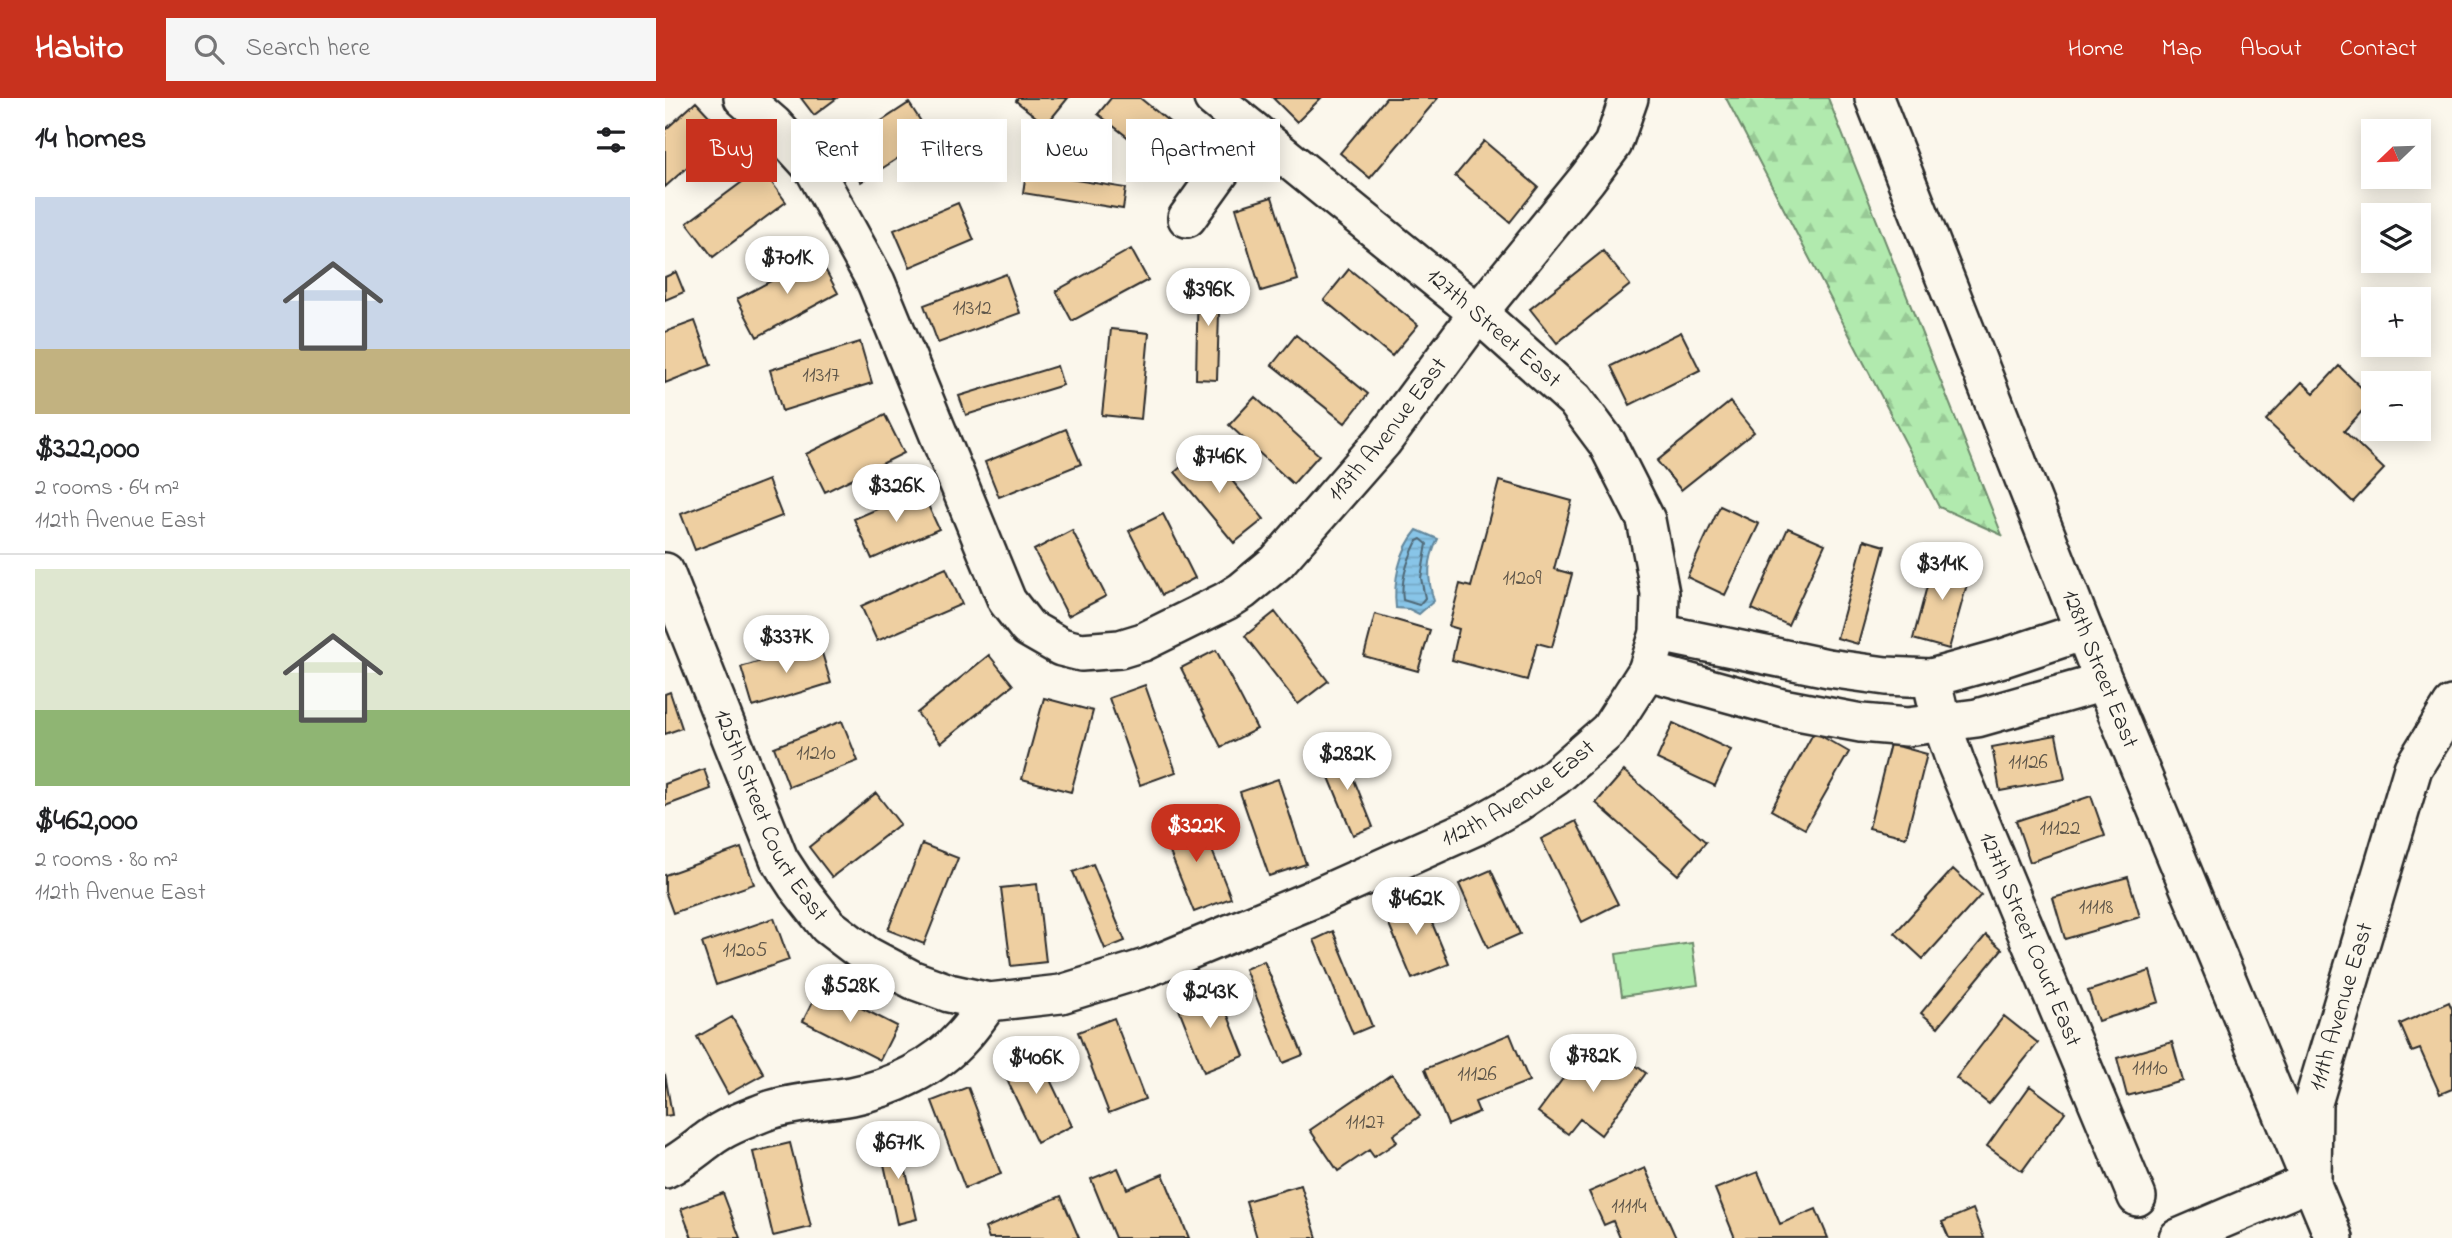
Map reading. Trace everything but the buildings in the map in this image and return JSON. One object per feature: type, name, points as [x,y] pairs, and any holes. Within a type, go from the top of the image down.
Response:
[{"type":"street","name":"113th Avenue East","points":[[743,98],[773,124],[814,169],[876,282],[1007,601],[1028,628],[1061,646],[1081,652],[1120,649],[1143,642],[1226,601],[1277,562],[1383,441],[1478,313],[1587,179],[1613,144],[1629,98]]},
{"type":"street","name":"127th Street East","points":[[1213,98],[1240,119]]},
{"type":"street","name":"128th Street East","points":[[1874,98],[2104,682],[2334,1238]]},
{"type":"street","name":"127th Street East","points":[[1280,152],[1478,313],[1575,400],[1607,443],[1646,520],[1660,593],[1659,633]]},
{"type":"street","points":[[1187,218],[1213,182]]},
{"type":"street","name":"125th Street Court East","points":[[665,572],[779,859],[796,885],[828,926],[866,955],[913,980],[949,993],[989,1002]]},
{"type":"street","points":[[1659,633],[1828,668],[1886,676],[1931,678],[2084,631]]},
{"type":"street","name":"112th Avenue East","points":[[989,1002],[1061,994],[1149,967],[1313,899],[1476,826],[1555,777],[1609,730],[1647,671],[1659,633]]},
{"type":"street","points":[[1647,671],[1782,708],[1861,723],[1907,727],[1977,718],[2104,682]]},
{"type":"street","name":"127th Street Court East","points":[[1931,678],[1942,724],[1960,774],[2137,1197]]},
{"type":"street","name":"111th Avenue East","points":[[2312,1181],[2313,1103],[2413,768],[2452,705]]},
{"type":"street","points":[[665,1169],[729,1126],[771,1110],[854,1096],[915,1073],[943,1056],[964,1036],[989,1002]]},
{"type":"street","points":[[2178,1238],[2312,1181]]},
{"type":"green space","points":[[1726,98],[1828,98],[2002,535],[1939,507]]},
{"type":"green space","points":[[1692,943],[1698,985],[1622,996],[1616,954]]},
{"type":"water","points":[[1417,530],[1438,539],[1429,570],[1434,601],[1419,614],[1409,609],[1396,608],[1395,598],[1402,557]]}]
